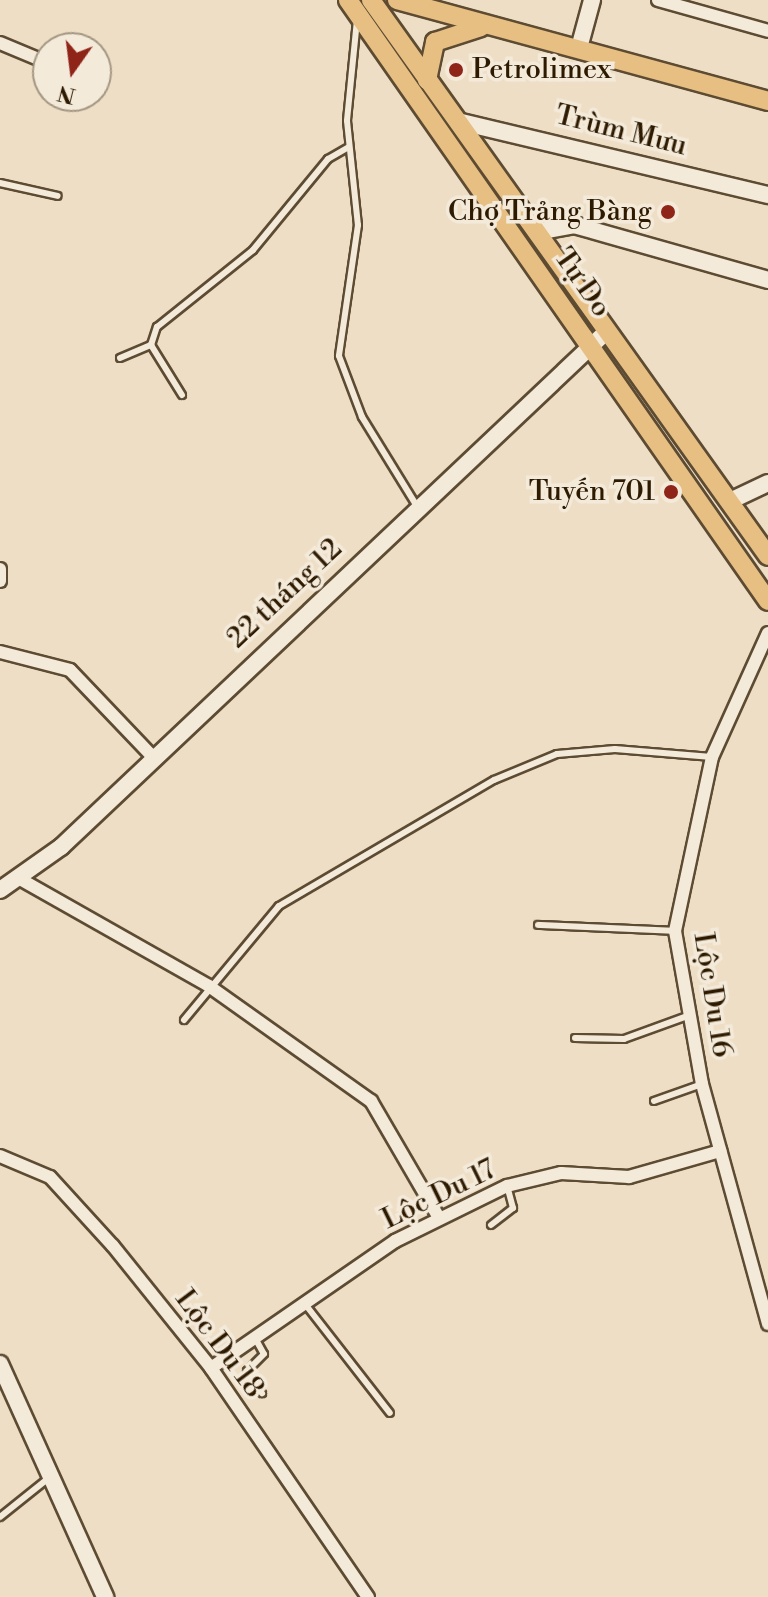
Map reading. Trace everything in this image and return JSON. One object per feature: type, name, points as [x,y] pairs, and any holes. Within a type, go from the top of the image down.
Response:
[{"type":"main road","name":"Tự Do","points":[[371,0],[427,80],[461,122],[536,232],[598,339],[768,601]]},
{"type":"main road","points":[[397,0],[768,101]]},
{"type":"main road","name":"Tự Do","points":[[353,7],[598,339],[730,501],[768,556]]},
{"type":"main road","points":[[427,80],[435,42],[485,26]]},
{"type":"street","points":[[579,48],[592,0]]},
{"type":"street","points":[[658,0],[768,31]]},
{"type":"street","points":[[0,43],[32,56]]},
{"type":"street","name":"Trùm Mưu","points":[[461,122],[768,195]]},
{"type":"street","points":[[536,232],[574,225],[768,280]]},
{"type":"street","name":"22 tháng 12","points":[[0,890],[20,879],[598,339]]},
{"type":"street","points":[[730,501],[768,483]]},
{"type":"street","points":[[0,569],[0,581]]},
{"type":"street","name":"Lộc Du 16","points":[[768,633],[712,757],[675,931],[702,1084],[768,1324]]},
{"type":"street","points":[[0,652],[70,670],[151,755]]},
{"type":"street","points":[[20,879],[209,986],[371,1101],[439,1218]]},
{"type":"street","name":"Lộc Du 17","points":[[211,1368],[439,1218],[507,1186],[561,1173],[629,1177],[720,1151]]},
{"type":"street","name":"Lộc Du 18","points":[[0,1156],[50,1177],[211,1368],[368,1597]]},
{"type":"street","points":[[0,1364],[105,1597]]},
{"type":"lane","points":[[353,7],[349,147],[359,210],[339,356],[362,417],[418,508]]},
{"type":"lane","points":[[120,358],[151,345],[157,327],[253,250],[328,159],[349,147]]},
{"type":"lane","points":[[0,183],[58,196]]},
{"type":"lane","points":[[151,345],[182,395]]},
{"type":"lane","points":[[184,1020],[209,986],[279,906],[494,780],[557,754],[615,749],[712,757]]},
{"type":"lane","points":[[538,925],[675,931]]},
{"type":"lane","points":[[575,1038],[624,1039],[690,1015]]},
{"type":"lane","points":[[654,1101],[702,1084]]},
{"type":"lane","points":[[491,1225],[513,1208],[507,1186]]},
{"type":"lane","points":[[305,1304],[390,1413]]},
{"type":"lane","points":[[255,1338],[264,1354],[247,1371],[262,1393]]},
{"type":"lane","points":[[0,1517],[51,1477]]},
{"type":"place","name":"Petrolimex","points":[[456,70]]},
{"type":"place","name":"Chợ Trảng Bàng","points":[[668,212]]},
{"type":"place","name":"Tuyến 701","points":[[671,492]]}]
